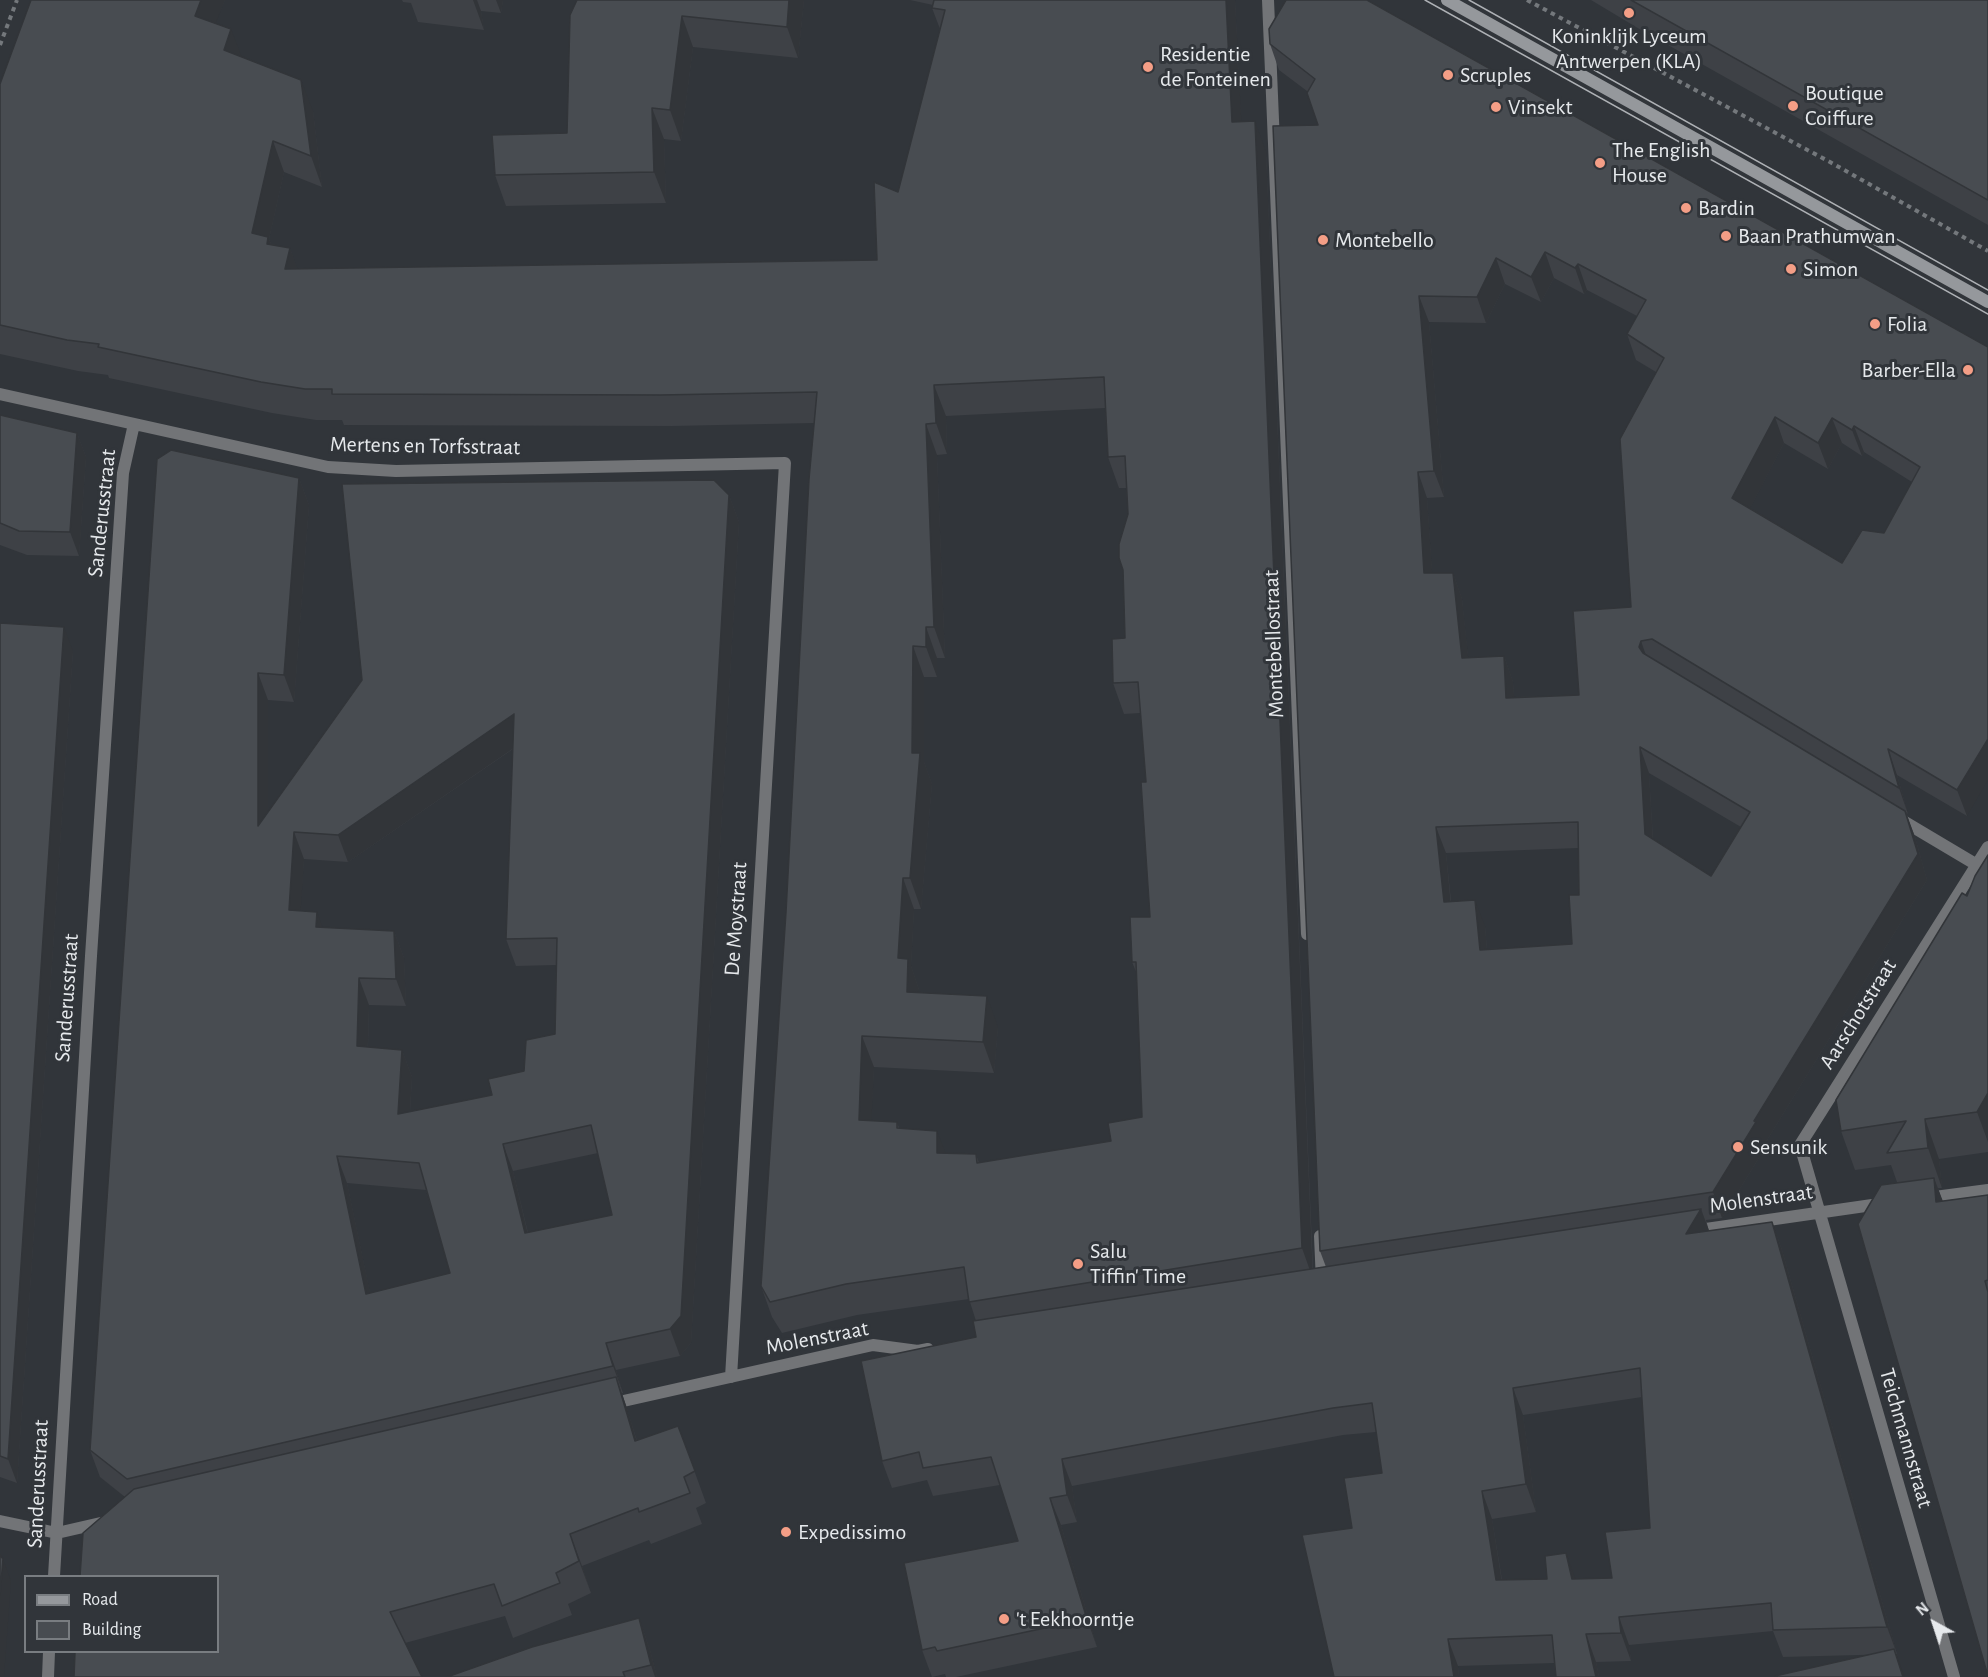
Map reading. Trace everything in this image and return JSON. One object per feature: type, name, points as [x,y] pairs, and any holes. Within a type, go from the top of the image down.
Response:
[{"type":"main road","points":[[1447,0],[1988,302]]},
{"type":"street","name":"Montebellostraat","points":[[1268,0],[1308,953]]},
{"type":"street","name":"Mertens en Torfsstraat","points":[[0,394],[328,467],[396,471],[785,463]]},
{"type":"street","name":"Sanderusstraat","points":[[54,1575],[86,1028],[123,473],[134,424]]},
{"type":"street","name":"De Moystraat","points":[[731,1377],[785,463]]},
{"type":"street","points":[[1885,810],[1977,865]]},
{"type":"street","name":"Aarschotstraat","points":[[1818,1212],[1800,1145],[1988,847]]},
{"type":"street","name":"Molenstraat","points":[[1676,1233],[1988,1190]]},
{"type":"street","name":"Teichmannstraat","points":[[1818,1212],[1954,1677]]},
{"type":"street","points":[[1320,1227],[1322,1286]]},
{"type":"street","name":"Molenstraat","points":[[601,1406],[873,1345],[918,1351],[941,1347]]},
{"type":"street","points":[[0,1521],[57,1533],[122,1518]]},
{"type":"street","points":[[48,1677],[49,1653]]},
{"type":"path","points":[[0,45],[17,0]]},
{"type":"path","points":[[1527,0],[1830,162],[1988,251]]},
{"type":"building","points":[[31,0],[201,0],[195,16],[231,29],[224,50],[301,80],[311,156],[273,141],[252,233],[268,237],[267,244],[290,248],[285,269],[877,260],[874,182],[898,192],[945,10],[932,8],[934,0],[1226,0],[1232,122],[1255,121],[1302,1248],[969,1302],[964,1267],[846,1284],[770,1302],[761,1286],[786,912],[809,479],[817,392],[661,395],[332,394],[332,389],[305,389],[261,382],[98,347],[99,344],[67,340],[0,325],[0,84]],"holes":[[[1104,377],[1108,457],[1125,456],[1128,514],[1119,544],[1119,558],[1123,570],[1125,638],[1112,639],[1113,683],[1138,682],[1146,782],[1141,782],[1150,917],[1130,917],[1132,962],[1136,962],[1142,1117],[1108,1123],[1111,1141],[977,1163],[976,1154],[937,1153],[937,1131],[897,1128],[897,1122],[859,1120],[862,1036],[983,1042],[987,996],[907,992],[908,959],[898,958],[903,878],[910,878],[920,753],[912,753],[913,646],[926,647],[926,627],[934,627],[926,424],[936,423],[934,385]]]},
{"type":"building","points":[[577,0],[789,0],[787,27],[682,16],[670,110],[652,108],[654,172],[495,175],[492,135],[567,133],[570,15]]},
{"type":"building","points":[[1286,0],[1367,0],[1988,347],[1988,739],[1957,790],[1888,749],[1899,788],[1652,639],[1641,641],[1639,647],[1643,653],[1905,811],[1918,854],[1713,1192],[1320,1251],[1273,126],[1318,125],[1307,93],[1315,79],[1270,44],[1269,29]],"holes":[[[1545,252],[1575,268],[1578,264],[1646,300],[1627,334],[1664,358],[1620,439],[1631,607],[1573,611],[1579,695],[1506,698],[1504,656],[1462,658],[1453,573],[1424,573],[1418,472],[1434,471],[1419,296],[1477,297],[1496,258],[1531,277]],[[1775,417],[1818,443],[1832,418],[1852,430],[1854,426],[1920,467],[1884,533],[1862,530],[1842,563],[1732,498]],[[1640,747],[1750,812],[1711,876],[1645,834]],[[1578,822],[1579,895],[1569,895],[1572,944],[1480,950],[1475,900],[1444,902],[1436,827]]]},
{"type":"building","points":[[1631,0],[1988,0],[1988,200]]},
{"type":"building","points":[[0,415],[77,433],[70,532],[19,531],[0,523]]},
{"type":"building","points":[[171,450],[299,478],[284,675],[258,673],[258,826],[362,680],[342,484],[714,480],[729,495],[681,1316],[670,1329],[606,1343],[613,1366],[127,1479],[90,1450],[157,459]],"holes":[[[514,714],[506,939],[557,938],[555,1034],[526,1040],[524,1071],[488,1079],[492,1095],[398,1114],[402,1050],[357,1046],[359,978],[396,979],[394,931],[316,927],[317,912],[289,910],[294,832],[338,835]],[[591,1125],[612,1215],[525,1233],[503,1144]],[[337,1156],[419,1163],[450,1273],[366,1294]]]},
{"type":"building","points":[[0,623],[64,627],[8,1459],[0,1456]]},
{"type":"building","points":[[1988,855],[1988,1093],[1977,1112],[1925,1119],[1928,1148],[1887,1153],[1906,1121],[1841,1131],[1836,1100],[1962,893],[1967,896],[1975,876]]},
{"type":"building","points":[[1934,1178],[1936,1202],[1988,1195],[1988,1280],[1985,1281],[1988,1292],[1988,1676],[1858,1224],[1881,1185]]},
{"type":"building","points":[[1701,1209],[1686,1234],[1772,1222],[1887,1627],[1773,1630],[1771,1603],[1619,1617],[1621,1633],[1586,1634],[1596,1677],[1556,1677],[1552,1635],[1448,1639],[1454,1677],[1334,1677],[1302,1535],[1352,1528],[1344,1478],[1382,1473],[1372,1403],[1333,1408],[1062,1459],[1067,1495],[1050,1498],[1087,1619],[937,1651],[935,1647],[922,1650],[904,1563],[1018,1541],[991,1457],[923,1468],[919,1452],[882,1461],[861,1361],[976,1337],[973,1321]],"holes":[[[1640,1368],[1650,1528],[1605,1532],[1612,1578],[1572,1579],[1566,1553],[1545,1556],[1547,1579],[1496,1580],[1482,1491],[1526,1484],[1513,1388]]]},
{"type":"building","points":[[616,1377],[635,1441],[678,1426],[695,1471],[684,1477],[690,1493],[639,1512],[638,1508],[570,1534],[579,1561],[556,1573],[560,1583],[502,1606],[494,1584],[390,1612],[422,1677],[74,1677],[75,1653],[219,1653],[219,1575],[80,1575],[83,1533],[134,1489]]},
{"type":"building","points":[[0,1555],[3,1559],[0,1595]]},
{"type":"building","points":[[639,1618],[651,1665],[623,1672],[625,1677],[447,1677],[532,1647]]},
{"type":"building","points":[[1894,1649],[1903,1677],[1775,1677],[1775,1676]]},
{"type":"tram line","points":[[1425,0],[1988,314]]},
{"type":"tram line","points":[[1469,0],[1988,290]]},
{"type":"place","name":"Koninklijk Lyceum Antwerpen (KLA)","points":[[1629,13]]},
{"type":"place","name":"Residentie de Fonteinen","points":[[1148,67]]},
{"type":"place","name":"Scruples","points":[[1448,75]]},
{"type":"place","name":"Boutique Coiffure","points":[[1793,106]]},
{"type":"place","name":"Vinsekt","points":[[1496,107]]},
{"type":"place","name":"The English House","points":[[1600,163]]},
{"type":"place","name":"Bardin","points":[[1686,208]]},
{"type":"place","name":"Baan Prathumwan","points":[[1726,236]]},
{"type":"place","name":"Montebello","points":[[1323,240]]},
{"type":"place","name":"Simon","points":[[1791,269]]},
{"type":"place","name":"Folia","points":[[1875,324]]},
{"type":"place","name":"Barber-Ella","points":[[1968,370]]},
{"type":"place","name":"Sensunik","points":[[1738,1147]]},
{"type":"place","name":"Salu Tiffin' Time","points":[[1078,1264]]},
{"type":"place","name":"Expedissimo","points":[[786,1532]]},
{"type":"place","name":"'t Eekhoorntje","points":[[1004,1619]]}]
